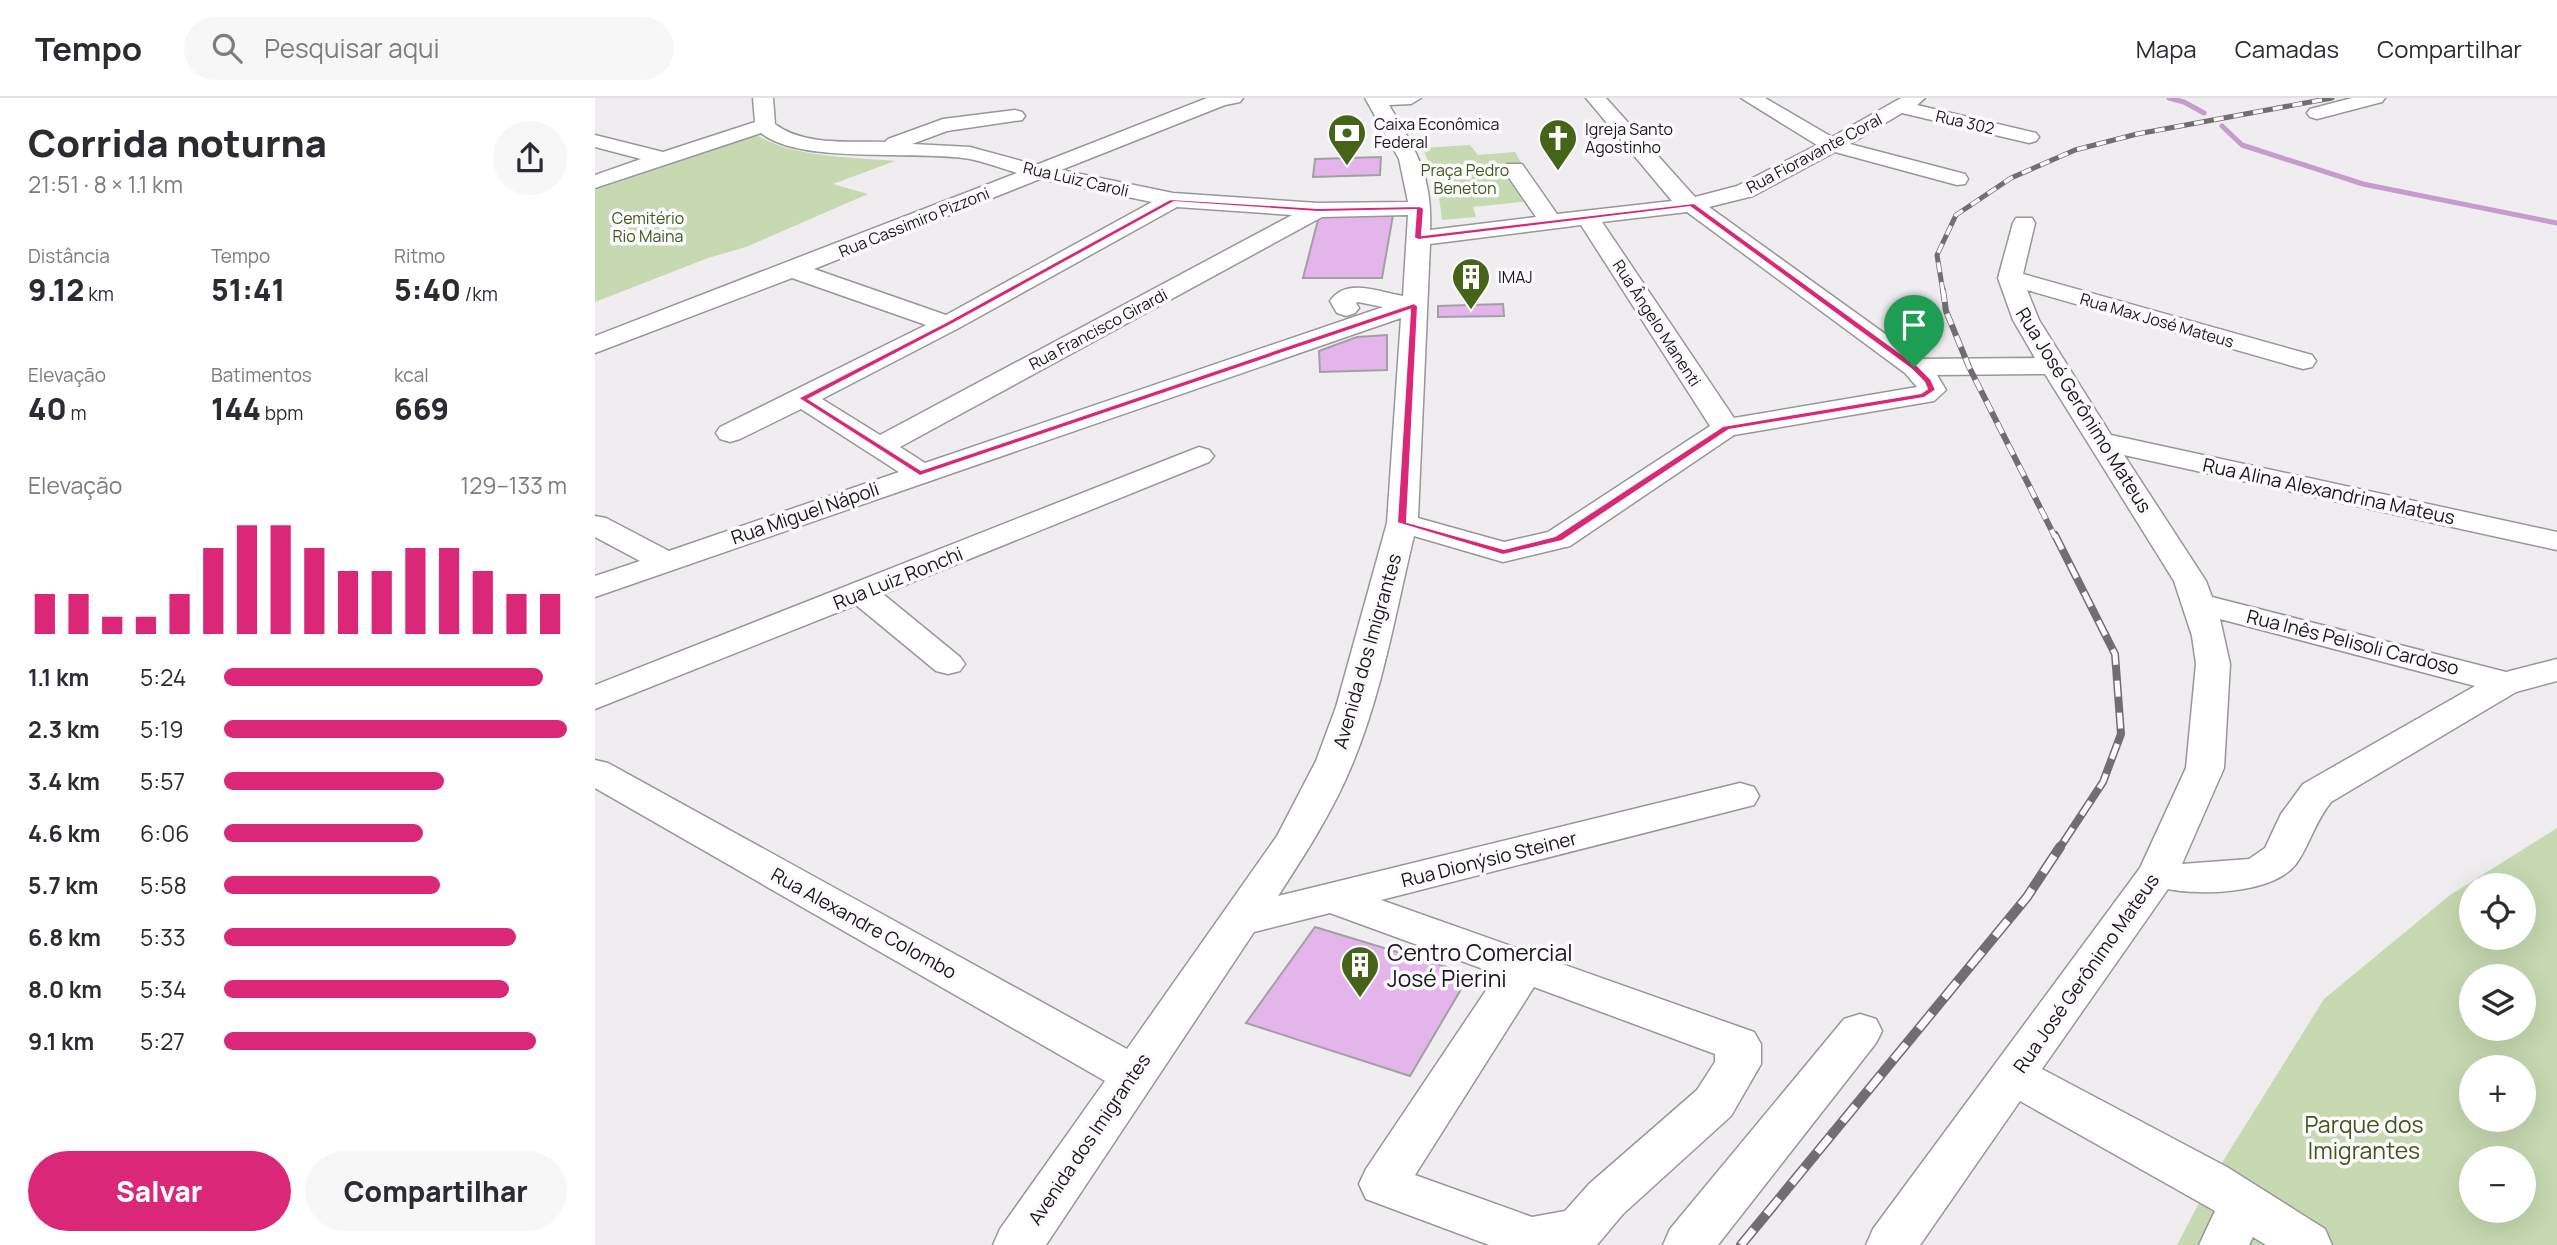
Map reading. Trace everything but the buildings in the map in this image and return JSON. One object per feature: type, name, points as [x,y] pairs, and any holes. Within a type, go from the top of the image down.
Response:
[{"type":"street","points":[[595,182],[765,125],[763,98]]},
{"type":"street","name":"Rua Cassimiro Pizzoni","points":[[595,345],[795,271],[1037,172],[1222,99],[1233,98]]},
{"type":"street","points":[[1376,99],[1411,98]]},
{"type":"street","points":[[1402,523],[1503,552],[1559,539],[1726,428],[1924,395],[1932,390],[1928,381],[1914,367],[1681,197],[1596,98]]},
{"type":"street","points":[[1751,98],[1831,145],[1957,179]]},
{"type":"street","points":[[2317,113],[2375,98]]},
{"type":"street","name":"Avenida dos Imigrantes","points":[[1018,1245],[1132,1074],[1294,841],[1316,803],[1335,761],[1354,707],[1402,523],[1419,223],[1410,159],[1376,99]]},
{"type":"street","name":"Rua Fioravante Coral","points":[[1419,223],[1551,222],[1691,205],[1745,191],[1784,173],[1907,102]]},
{"type":"street","name":"Rua 302","points":[[1907,102],[2029,137]]},
{"type":"street","points":[[882,149],[943,125],[1015,116]]},
{"type":"street","name":"Rua Luiz Caroli","points":[[765,125],[776,135],[800,142],[970,153],[1037,172],[1173,200],[1318,210],[1419,223]]},
{"type":"street","points":[[595,141],[664,159]]},
{"type":"street","points":[[1514,169],[1551,222]]},
{"type":"street","points":[[730,433],[949,324],[1173,200]]},
{"type":"street","name":"Rua Francisco Girardi","points":[[879,447],[1318,210]]},
{"type":"street","name":"Rua Ângelo Manenti","points":[[1588,218],[1726,428]]},
{"type":"street","points":[[2010,278],[2024,223]]},
{"type":"street","points":[[795,271],[949,324]]},
{"type":"street","name":"Rua Max José Mateus","points":[[2010,278],[2303,361]]},
{"type":"street","name":"Rua José Gerônimo Mateus","points":[[1891,1245],[2158,873],[2205,768],[2213,664],[2210,636],[2200,604],[2190,581],[2026,320],[2010,278]]},
{"type":"street","points":[[1346,308],[1342,301],[1354,295],[1414,306]]},
{"type":"street","name":"Rua Miguel Nápoli","points":[[595,587],[920,473],[1414,306]]},
{"type":"street","points":[[1914,367],[2053,366]]},
{"type":"street","points":[[802,398],[920,473]]},
{"type":"street","name":"Rua Alina Alexandrina Mateus","points":[[2101,440],[2557,541]]},
{"type":"street","name":"Rua Luiz Ronchi","points":[[595,698],[1199,456]]},
{"type":"street","points":[[595,525],[666,562]]},
{"type":"street","points":[[862,593],[948,664]]},
{"type":"street","name":"Rua Inês Pelisoli Cardoso","points":[[2200,604],[2506,683]]},
{"type":"street","points":[[2158,873],[2189,879],[2259,872],[2281,856],[2300,814],[2318,793],[2506,683],[2534,678],[2557,669]]},
{"type":"street","name":"Rua Alexandre Colombo","points":[[595,772],[1132,1074]]},
{"type":"street","name":"Rua Dionýsio Steiner","points":[[1238,921],[1740,796]]},
{"type":"street","points":[[1332,898],[1525,966],[1738,1044],[1738,1064],[1714,1103],[1606,1199],[1580,1230],[1532,1239],[1383,1184],[1525,966]]},
{"type":"street","points":[[1688,1245],[1860,1031]]},
{"type":"street","points":[[2014,1076],[2210,1182],[2234,1224],[2307,1245]]},
{"type":"green space","name":"Cemitério Rio Maina","points":[[757,135],[771,143],[805,152],[895,161],[833,184],[868,194],[746,247],[708,258],[595,302],[595,190]]},
{"type":"green space","name":"Praça Pedro Beneton","points":[[1470,145],[1478,155],[1515,152],[1542,200],[1473,207],[1476,217],[1442,220],[1438,189],[1423,148]]},
{"type":"green space","name":"Parque dos Imigrantes","points":[[2557,828],[2557,1245],[2177,1245],[2210,1182],[2324,999],[2459,889],[2459,950],[2536,950],[2536,873],[2485,873]]},
{"type":"waterway","points":[[2169,98],[2184,102],[2204,113]]},
{"type":"waterway","points":[[2222,126],[2242,145],[2363,184],[2557,223]]},
{"type":"railway","points":[[1943,292],[1937,255],[1956,215],[2011,178],[2075,150],[2137,134],[2332,98]]},
{"type":"railway","points":[[1943,290],[1946,311],[1969,367],[2055,537]]},
{"type":"railway","points":[[2055,535],[2115,654],[2121,734],[2103,782],[2059,849]]},
{"type":"railway","points":[[1741,1245],[2027,897],[2060,847]]},
{"type":"place","name":"Caixa Econômica Federal","points":[[1347,167]]},
{"type":"place","name":"Igreja Santo Agostinho","points":[[1558,172]]},
{"type":"place","name":"IMAJ","points":[[1471,311]]},
{"type":"place","name":"Centro Comercial José Pierini","points":[[1360,999]]},
{"type":"route","points":[[1173,200],[1318,210],[1420,208],[1418,238],[1691,205],[1914,367],[1928,381],[1932,390],[1924,395],[1726,428],[1559,539],[1503,552],[1402,523],[1414,306],[920,473],[802,398],[949,324],[1173,200]]}]
